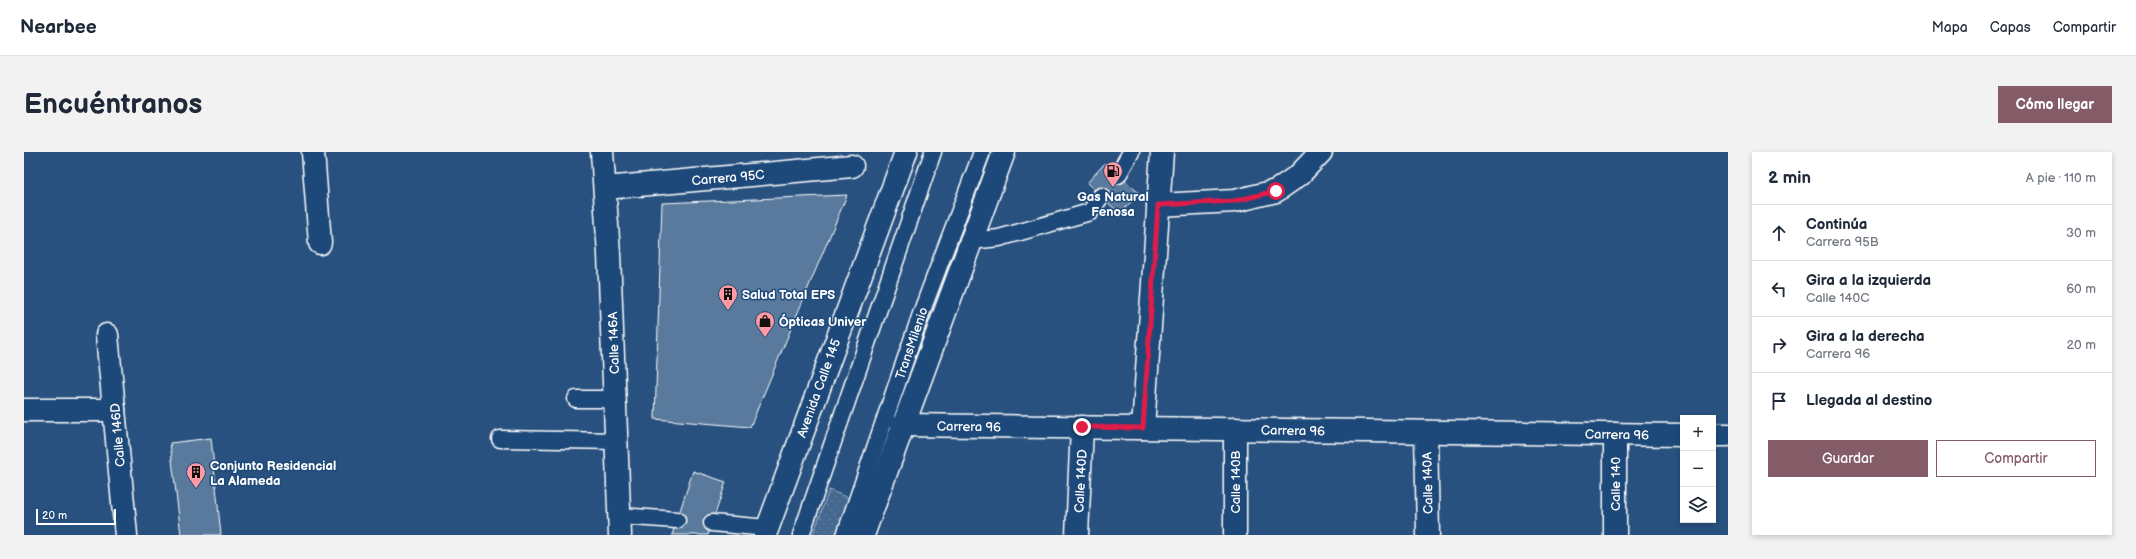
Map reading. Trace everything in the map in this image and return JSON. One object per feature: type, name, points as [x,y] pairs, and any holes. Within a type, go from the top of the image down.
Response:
[{"type":"street","points":[[313,152],[320,243]]},
{"type":"street","name":"Calle 146A","points":[[602,152],[605,188],[620,525]]},
{"type":"street","name":"Avenida Calle 145","points":[[766,531],[906,152]]},
{"type":"street","points":[[863,535],[902,425],[1004,152]]},
{"type":"street","points":[[1143,428],[1162,152]]},
{"type":"street","points":[[1158,205],[1235,201],[1276,191],[1299,175],[1321,152]]},
{"type":"street","name":"Carrera 95C","points":[[605,188],[852,166]]},
{"type":"street","name":"Calle 146D","points":[[107,335],[126,535]]},
{"type":"street","points":[[24,410],[114,410]]},
{"type":"street","name":"Carrera 96","points":[[902,425],[1680,435]]},
{"type":"street","name":"Calle 140D","points":[[1077,535],[1082,427]]},
{"type":"street","name":"Calle 140B","points":[[1235,429],[1235,535]]},
{"type":"street","name":"Calle 140A","points":[[1426,432],[1428,535]]},
{"type":"street","name":"Calle 140","points":[[1615,434],[1615,535]]},
{"type":"street","points":[[1716,435],[1728,435]]},
{"type":"lane","points":[[800,535],[933,152]]},
{"type":"lane","name":"TransMilenio","points":[[844,535],[923,308],[982,152]]},
{"type":"lane","points":[[1118,175],[1131,152]]},
{"type":"lane","points":[[971,241],[1000,238],[1090,212],[1101,196]]},
{"type":"lane","points":[[576,399],[615,399]]},
{"type":"lane","points":[[500,439],[617,441]]},
{"type":"lane","points":[[620,525],[677,520]]},
{"type":"lane","points":[[712,523],[766,531]]},
{"type":"shaded area","points":[[829,490],[851,499],[838,535],[813,535]]},
{"type":"building","name":"Gas Natural Fenosa","points":[[1105,163],[1139,193],[1120,214],[1087,183]]},
{"type":"building","name":"Salud Total EPS","points":[[847,195],[750,427],[655,419],[662,203]]},
{"type":"building","name":"Conjunto Residencial La Alameda","points":[[211,438],[221,535],[181,535],[170,443]]},
{"type":"building","points":[[693,471],[726,482],[708,535],[672,535]]},
{"type":"place","name":"Gas Natural Fenosa","points":[[1113,188]]},
{"type":"place","name":"Salud Total EPS","points":[[728,311]]},
{"type":"place","name":"Ópticas Univer","points":[[765,338]]},
{"type":"place","name":"Conjunto Residencial La Alameda","points":[[196,489]]},
{"type":"route","points":[[1082,427],[1143,428],[1158,205],[1235,201],[1276,191]]}]
